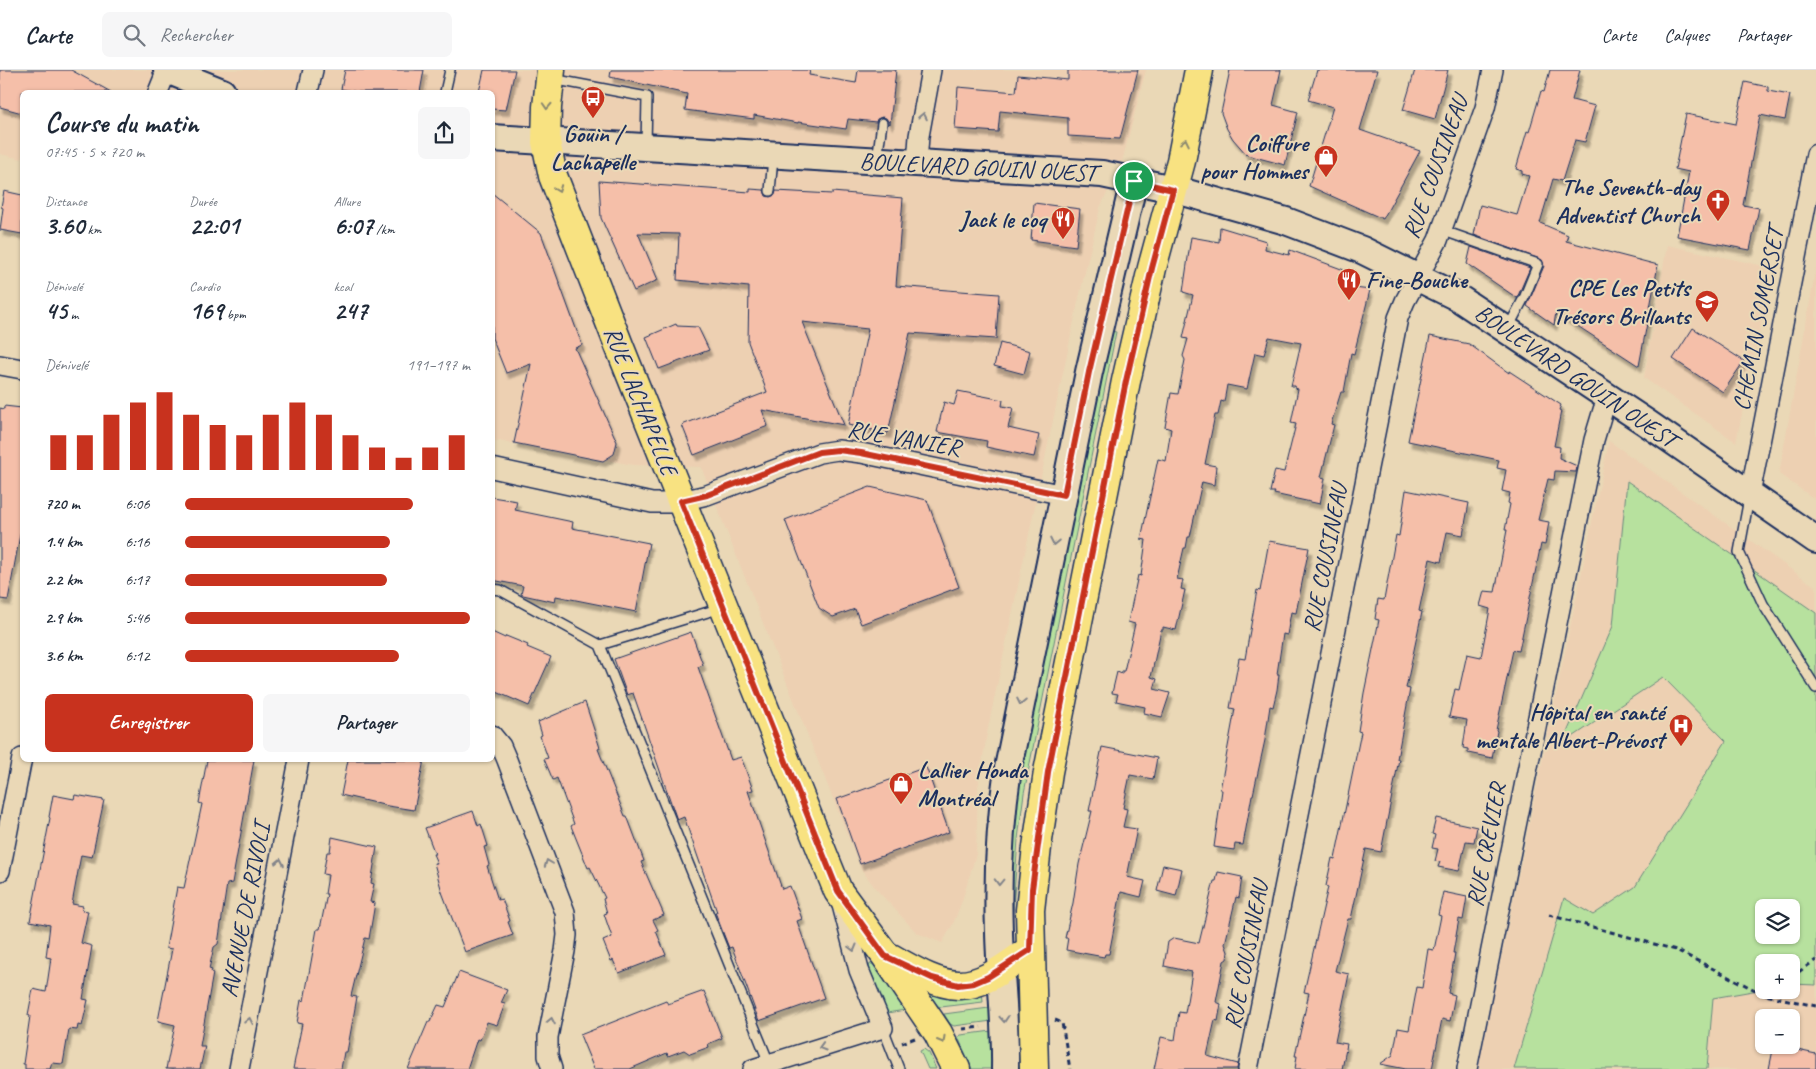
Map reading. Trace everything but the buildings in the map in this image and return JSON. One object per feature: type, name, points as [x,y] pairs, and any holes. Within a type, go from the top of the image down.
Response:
[{"type":"main road","points":[[1034,1069],[1030,950],[1032,889],[1048,772],[1126,381],[1152,268],[1181,161],[1199,70]]},
{"type":"main road","name":"RUE LACHAPELLE","points":[[551,74],[546,142],[553,176],[838,891],[938,1033],[956,1069]]},
{"type":"main road","points":[[885,956],[932,978],[958,985],[974,983],[1001,970],[1030,950]]},
{"type":"street","points":[[159,90],[167,70],[217,90]]},
{"type":"street","points":[[308,90],[313,70]]},
{"type":"street","points":[[917,163],[919,136],[932,70]]},
{"type":"street","name":"RUE COUSINEAU","points":[[1248,1069],[1398,318],[1441,230],[1482,118],[1494,70]]},
{"type":"street","name":"BOULEVARD GOUIN OUEST","points":[[495,138],[1102,174],[1274,216],[1362,250],[1457,297],[1609,398],[1816,540]]},
{"type":"street","name":"CHEMIN SOMERSET","points":[[1750,494],[1816,154]]},
{"type":"street","points":[[1005,1069],[999,881],[1006,785],[1018,714],[1089,372],[1134,181]]},
{"type":"street","points":[[0,365],[20,369]]},
{"type":"street","name":"RUE CREVIER","points":[[1467,1069],[1594,440],[1603,410],[1609,398]]},
{"type":"street","name":"RUE VANIER","points":[[495,469],[652,504],[673,503],[707,495],[810,455],[830,450],[861,453],[1064,495]]},
{"type":"street","points":[[495,738],[507,760],[565,912],[567,935],[547,1048],[552,1069]]},
{"type":"street","points":[[0,871],[21,762]]},
{"type":"street","name":"AVENUE DE RIVOLI","points":[[239,1069],[299,762]]},
{"type":"street","name":"RUE LACHAPELLE","points":[[838,891],[859,970],[883,1028]]},
{"type":"street","points":[[761,1066],[883,1028]]},
{"type":"lane","points":[[445,90],[450,70]]},
{"type":"lane","points":[[551,74],[647,97],[646,148]]},
{"type":"lane","points":[[878,161],[882,123]]},
{"type":"lane","points":[[770,191],[773,155]]},
{"type":"lane","points":[[1441,230],[1538,264],[1525,296],[1507,330]]},
{"type":"lane","points":[[1750,494],[1739,552],[1763,604],[1816,688]]},
{"type":"lane","points":[[495,589],[500,590],[600,645],[761,1066]]},
{"type":"lane","points":[[600,645],[724,608]]},
{"type":"lane","points":[[883,1028],[899,1069]]},
{"type":"path","points":[[1550,916],[1676,950],[1755,990]]},
{"type":"path","points":[[1800,971],[1816,960]]},
{"type":"path","points":[[1783,999],[1816,1006]]},
{"type":"path","points":[[1049,1020],[1058,1020],[1062,1023],[1070,1069]]},
{"type":"path","points":[[955,1030],[982,1027]]},
{"type":"path","points":[[901,1044],[920,1036]]},
{"type":"shaded area","points":[[0,70],[1146,70],[1123,158],[1100,208],[1078,302],[988,728],[978,787],[976,854],[962,901],[953,924],[942,943],[917,933],[876,889],[861,869],[701,467],[634,465],[495,440],[495,90],[20,90],[20,159],[0,154]]},
{"type":"shaded area","name":"CPE Les Petits Trésors Brillants","points":[[1667,245],[1773,268],[1736,442],[1644,378]]},
{"type":"shaded area","points":[[1816,268],[1816,500],[1779,474]]},
{"type":"shaded area","name":"Hôpital en santé mentale Albert-Prévost","points":[[1609,441],[1816,587],[1816,1069],[1478,1069]]},
{"type":"green space","points":[[1112,331],[1116,332],[1024,793],[1018,839],[1012,924],[1008,883],[1019,772],[1103,366]]},
{"type":"green space","name":"Hôpital en santé mentale Albert-Prévost","points":[[1627,481],[1816,613],[1816,985],[1800,984],[1800,954],[1755,954],[1755,991],[1713,998],[1707,1069],[1514,1069],[1564,898],[1593,915],[1635,887],[1726,741],[1663,677],[1562,744],[1613,626]]},
{"type":"green space","points":[[870,964],[873,964],[905,1010],[887,1013],[869,967]]},
{"type":"green space","points":[[925,988],[982,989],[983,1002],[941,1007],[938,1006]]},
{"type":"green space","points":[[992,1009],[992,1021],[954,1026],[950,1024],[944,1014]]},
{"type":"green space","points":[[992,1031],[994,1069],[972,1069],[958,1037]]},
{"type":"green space","points":[[924,1049],[929,1053],[936,1069],[928,1069],[920,1051]]},
{"type":"place","name":"Gouin / Lachapelle","points":[[593,119]]},
{"type":"place","name":"Coiffure pour Hommes","points":[[1326,178]]},
{"type":"place","name":"The Seventh-day Adventist Church","points":[[1718,222]]},
{"type":"place","name":"Jack le coq","points":[[1063,240]]},
{"type":"place","name":"Fine-Bouche","points":[[1349,301]]},
{"type":"place","name":"CPE Les Petits Trésors Brillants","points":[[1707,323]]},
{"type":"place","name":"Hôpital en santé mentale Albert-Prévost","points":[[1681,747]]},
{"type":"place","name":"Lallier Honda Montréal","points":[[901,805]]},
{"type":"route","points":[[1134,181],[1173,190],[1161,230],[1126,381],[1048,772],[1032,889],[1030,950],[1001,970],[974,983],[958,985],[941,982],[885,956],[838,891],[681,501],[707,495],[810,455],[830,450],[861,453],[1064,495],[1089,372],[1134,181]]}]
